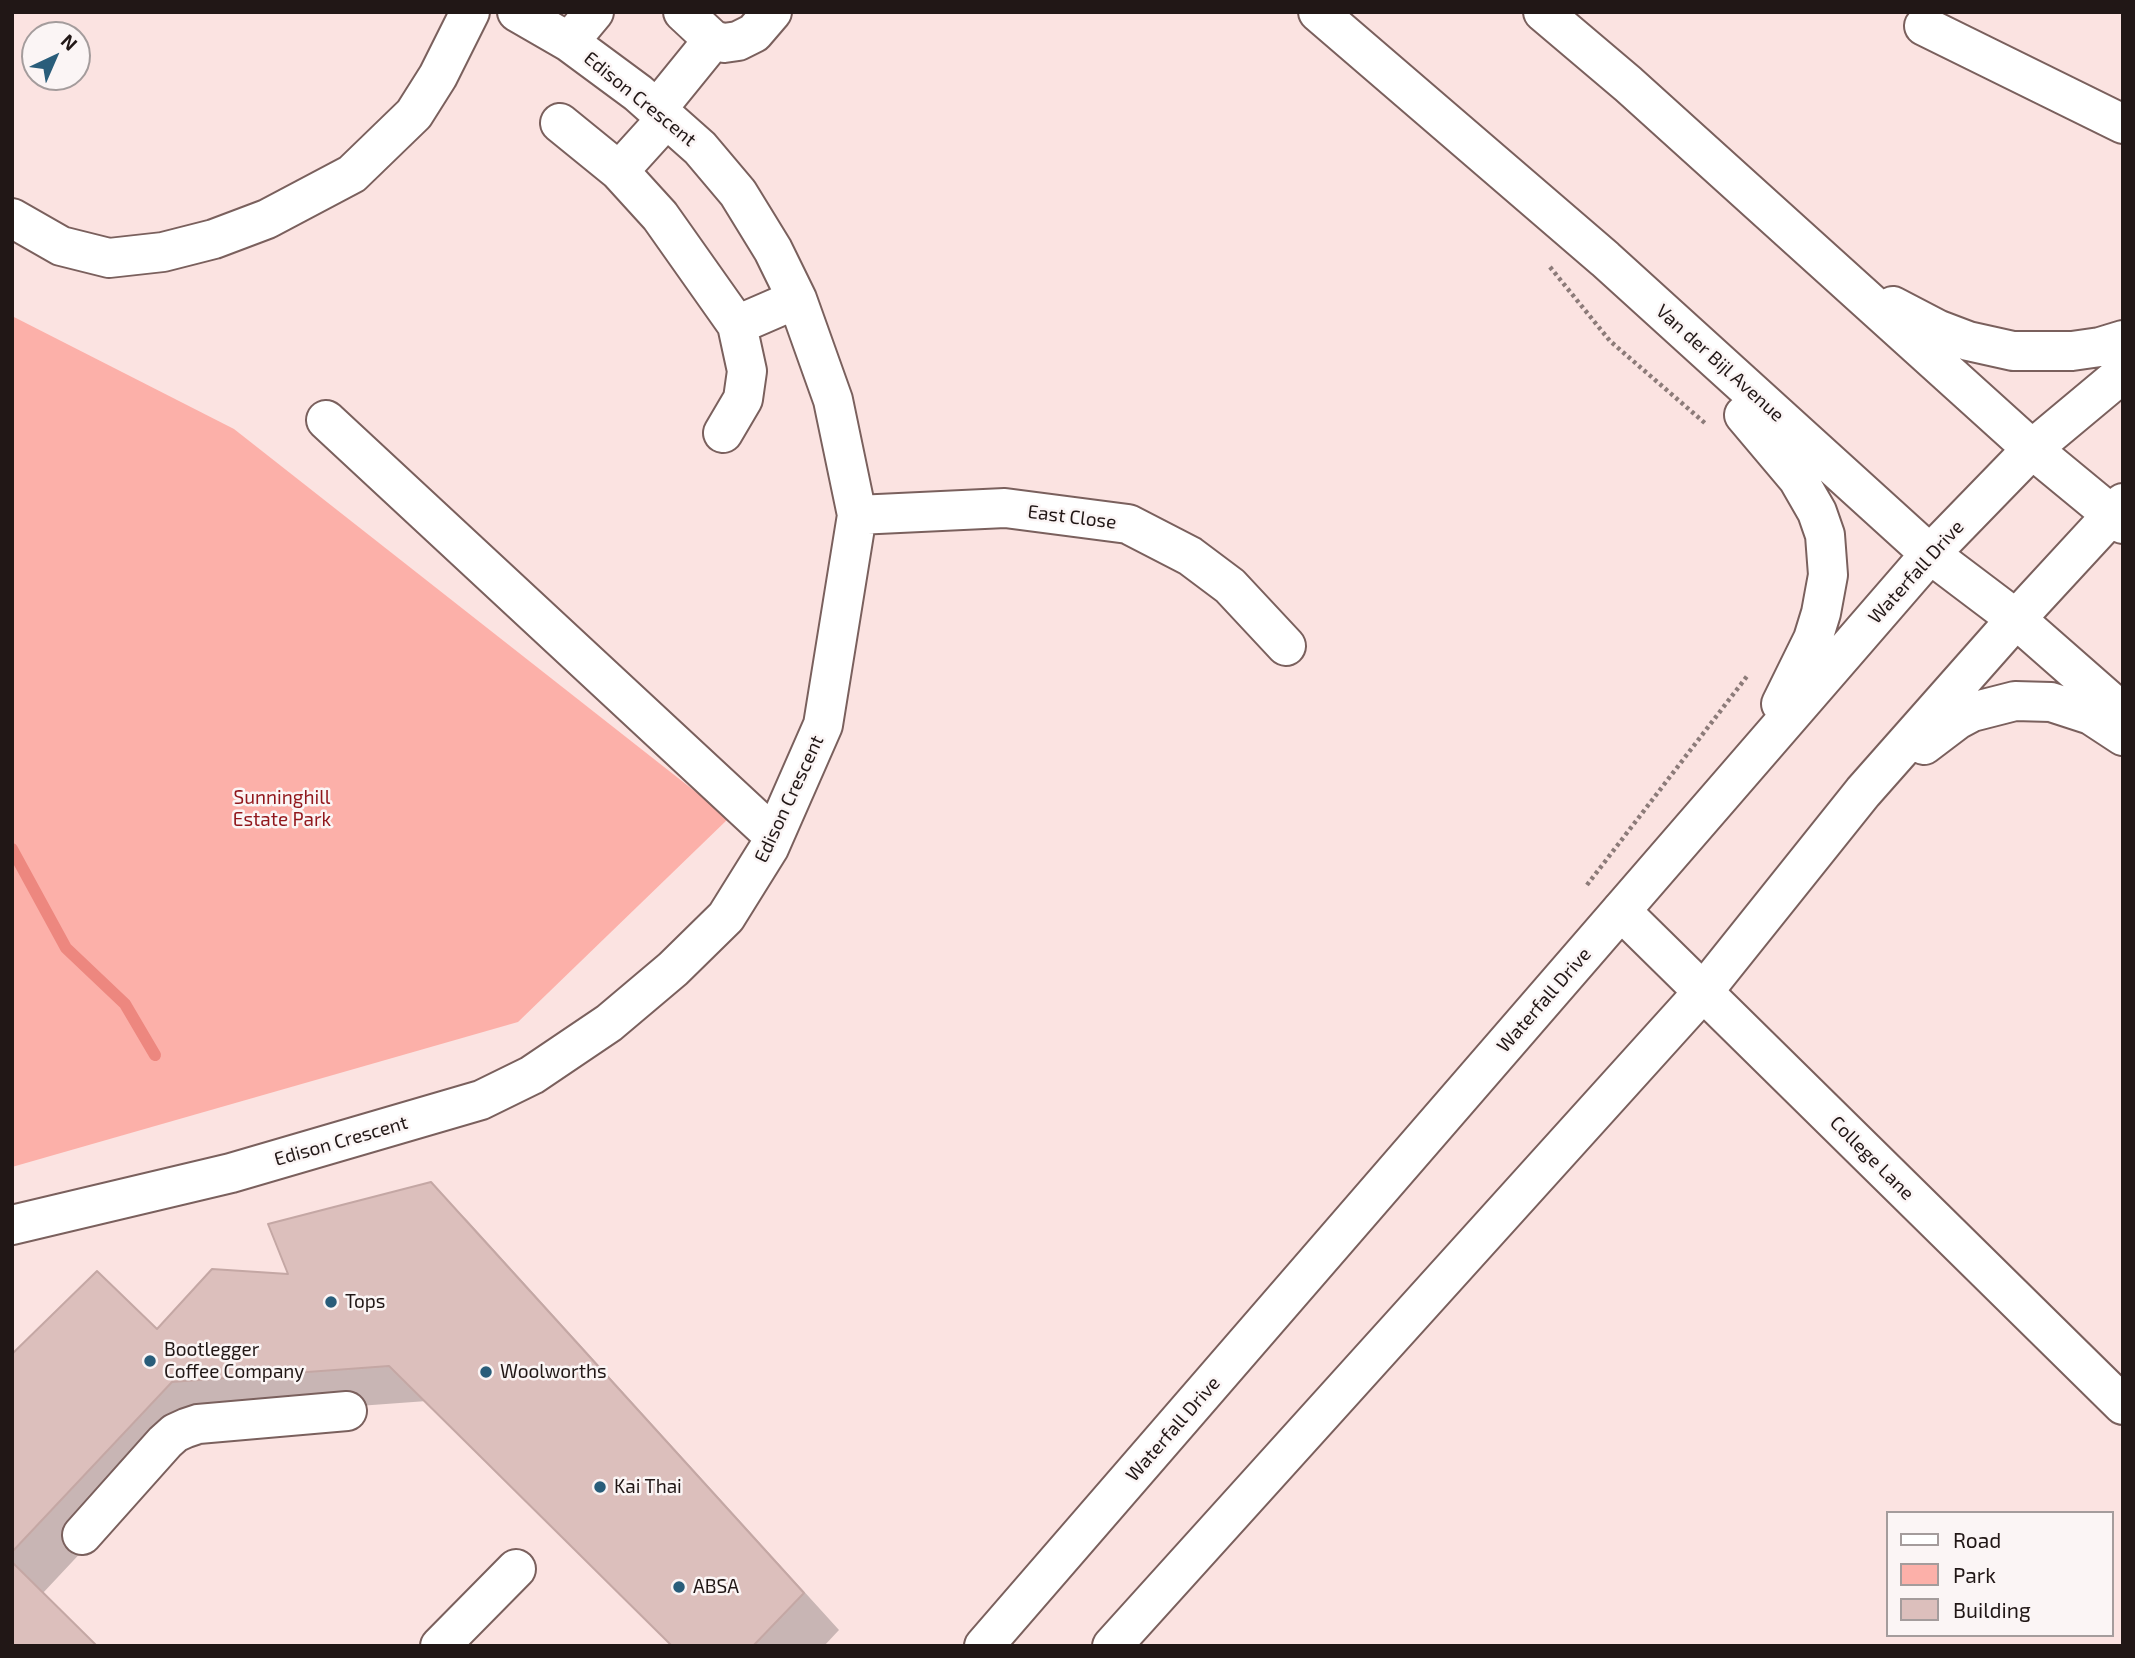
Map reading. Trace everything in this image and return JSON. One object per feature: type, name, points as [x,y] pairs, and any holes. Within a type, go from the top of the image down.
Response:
[{"type":"main road","points":[[12,218],[61,246],[109,258],[163,252],[214,239],[267,219],[352,174],[414,114],[438,76],[470,12]]},
{"type":"main road","name":"Edison Crescent","points":[[12,1225],[230,1173],[481,1100],[532,1075],[609,1023],[673,969],[726,917],[769,848],[824,725],[857,515],[833,400],[797,299],[773,250],[738,193],[700,148],[638,93],[569,42],[517,12]]},
{"type":"main road","points":[[569,42],[594,12]]},
{"type":"main road","points":[[683,12],[713,40],[724,43],[738,41],[754,33],[772,12]]},
{"type":"main road","name":"Van der Bijl Avenue","points":[[1318,12],[1605,259],[1930,554],[2016,619],[2123,713]]},
{"type":"main road","points":[[1112,1646],[1703,992],[1863,792],[2016,619],[2119,513],[2032,449],[1628,84],[1543,12]]},
{"type":"main road","points":[[1922,17],[2123,124]]},
{"type":"main road","points":[[619,171],[713,40]]},
{"type":"main road","points":[[560,124],[619,171],[660,216],[737,325],[747,371],[743,399],[723,433]]},
{"type":"main road","points":[[1605,259],[1781,457],[1810,497],[1825,535],[1828,575],[1813,639],[1756,753]]},
{"type":"main road","points":[[1834,272],[1914,319],[1987,346],[2013,351],[2050,352],[2091,348],[2123,340]]},
{"type":"main road","points":[[737,325],[797,299]]},
{"type":"main road","name":"Waterfall Drive","points":[[983,1642],[1930,554],[2032,449],[2123,373]]},
{"type":"main road","points":[[326,420],[774,836]]},
{"type":"main road","name":"East Close","points":[[857,515],[1005,508],[1128,524],[1190,556],[1230,586],[1286,646]]},
{"type":"main road","points":[[1863,792],[1957,720],[1972,712],[2015,701],[2051,702],[2091,715],[2123,736]]},
{"type":"main road","name":"College Lane","points":[[1621,911],[2123,1405]]},
{"type":"main road","points":[[82,1535],[175,1433],[198,1424],[347,1411]]},
{"type":"main road","points":[[440,1646],[516,1569]]},
{"type":"path","points":[[1549,266],[1610,341],[1712,428]]},
{"type":"path","points":[[1583,889],[1753,669]]},
{"type":"green space","name":"Sunninghill Estate Park","points":[[12,316],[234,429],[729,818],[518,1022],[12,1167]]},
{"type":"building","points":[[431,1182],[804,1593],[753,1646],[672,1646],[389,1366],[172,1382],[12,1552],[12,1354],[97,1271],[157,1329],[212,1269],[288,1274],[268,1224]]},
{"type":"building","points":[[12,1562],[97,1646],[12,1646]]},
{"type":"waterway","points":[[12,849],[66,948],[125,1004],[155,1055]]},
{"type":"place","name":"Tops","points":[[331,1302]]},
{"type":"place","name":"Bootlegger Coffee Company","points":[[150,1361]]},
{"type":"place","name":"Woolworths","points":[[486,1372]]},
{"type":"place","name":"Kai Thai","points":[[600,1487]]},
{"type":"place","name":"ABSA","points":[[679,1587]]}]
